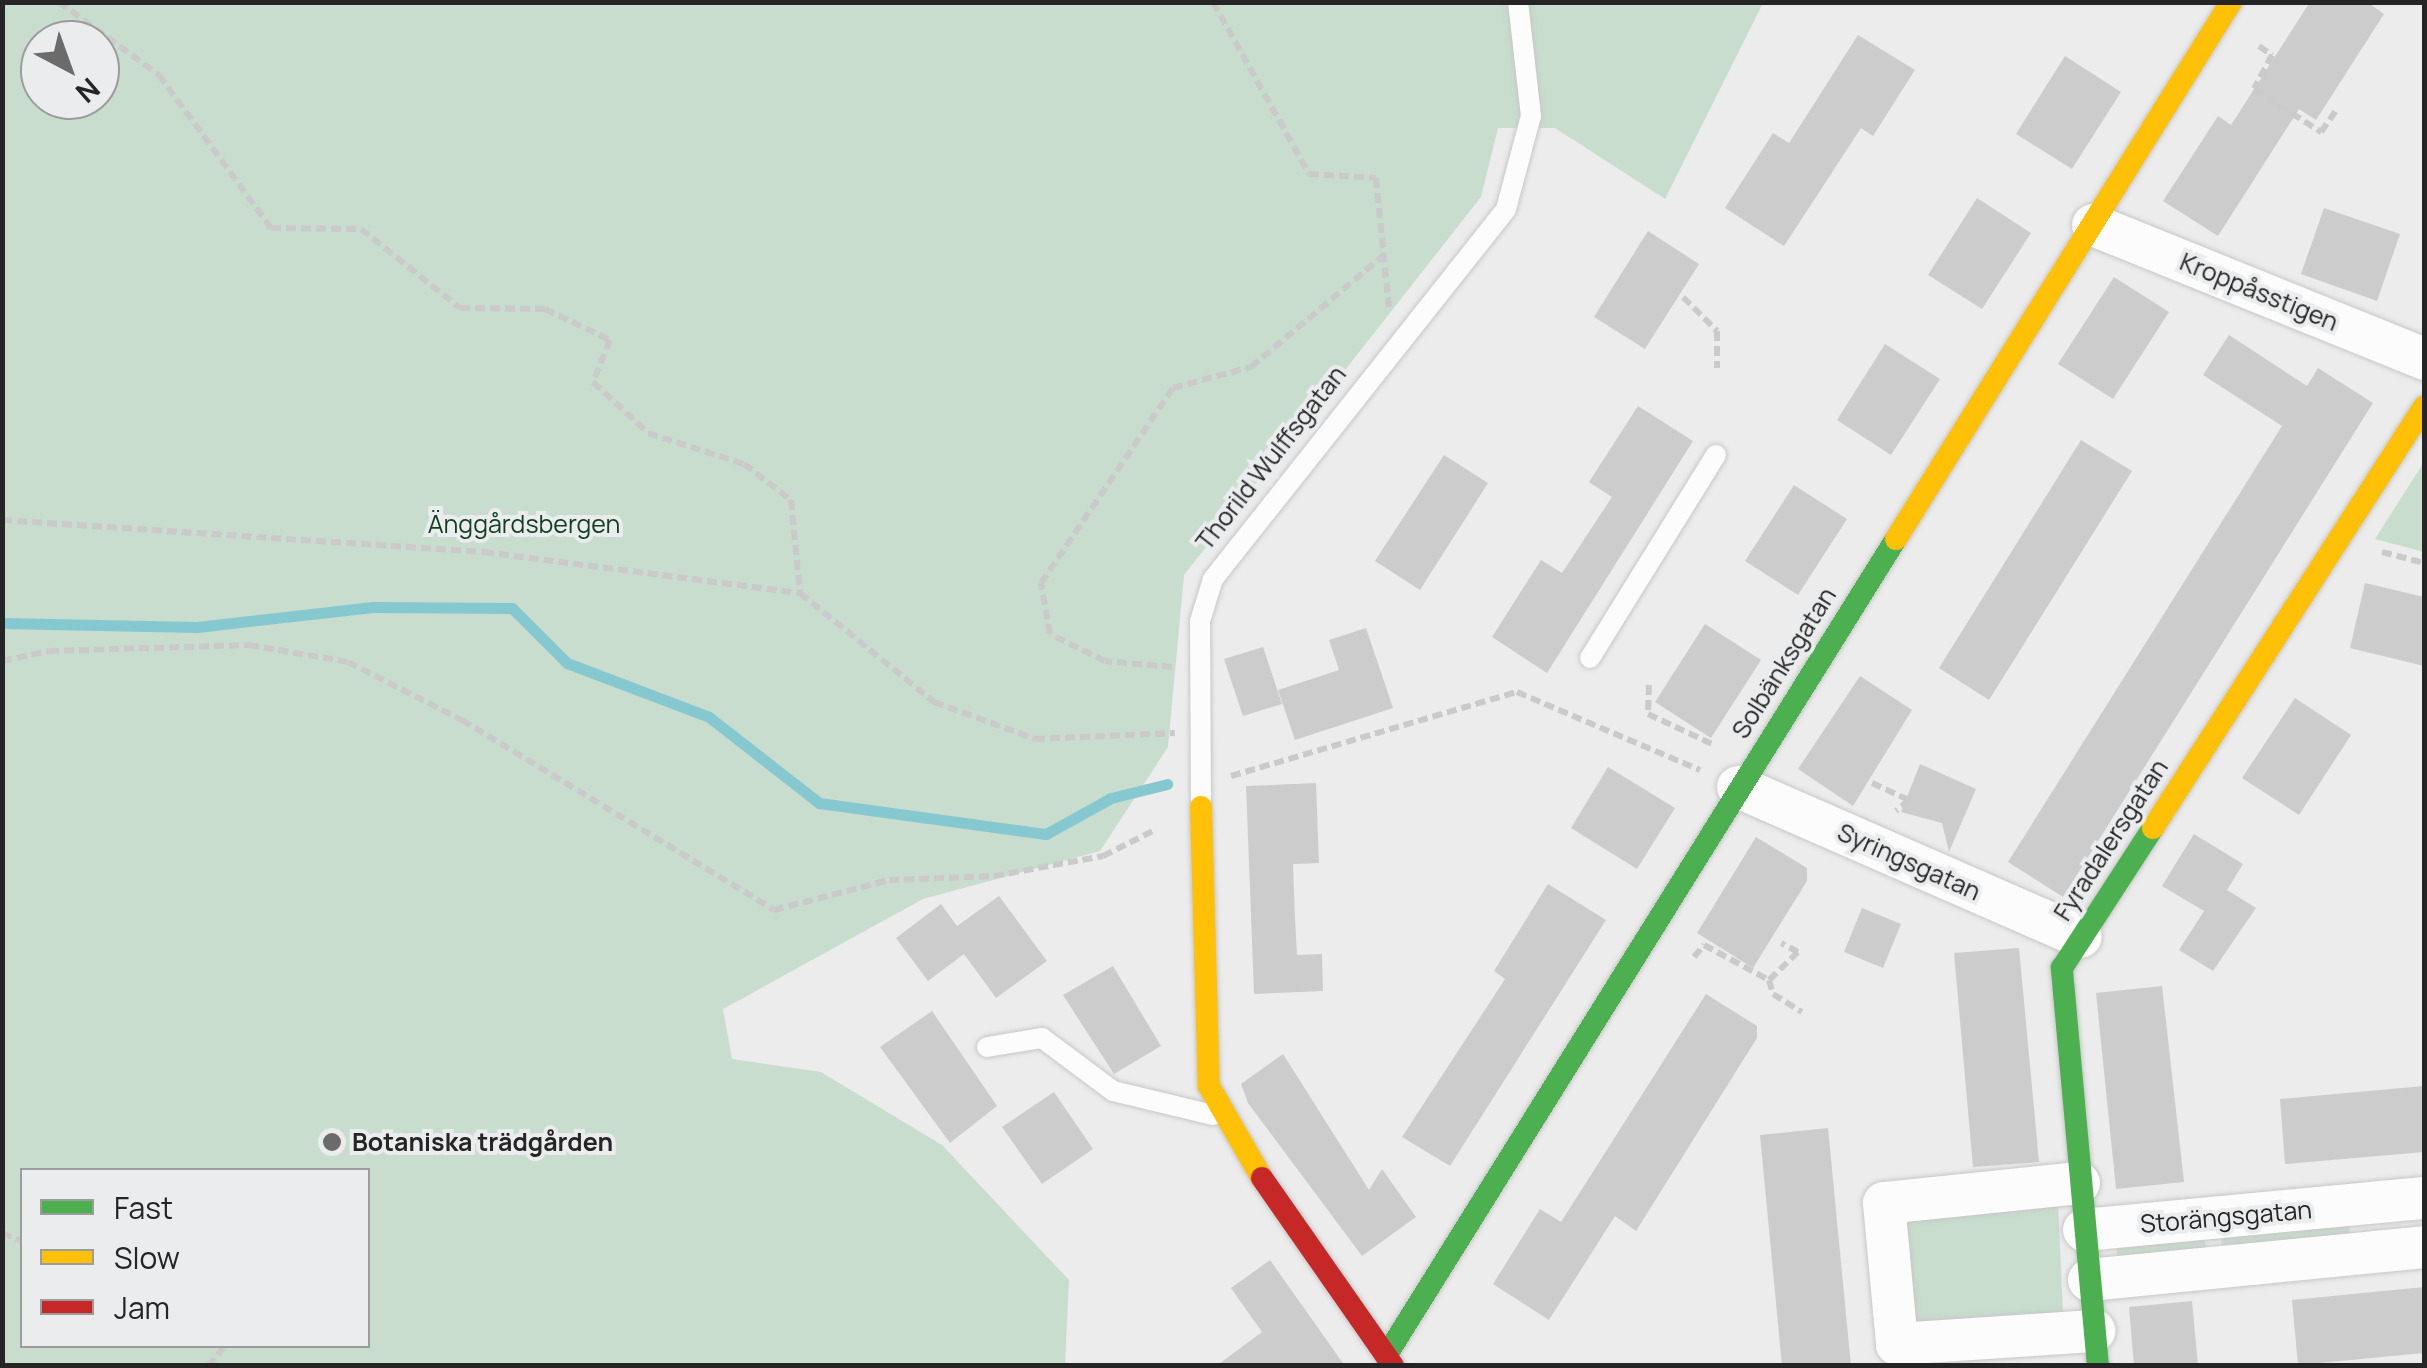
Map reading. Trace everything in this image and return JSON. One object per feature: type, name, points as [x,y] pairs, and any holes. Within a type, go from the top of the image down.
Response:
[{"type":"street","name":"Solbänksgatan","points":[[1390,1361],[1733,770],[2092,225],[2231,2]]},
{"type":"street","name":"Kroppåsstigen","points":[[2092,225],[2424,358]]},
{"type":"street","name":"Fyradalersgatan","points":[[2096,1348],[2062,968],[2424,407]]},
{"type":"street","name":"Syringsgatan","points":[[1733,770],[2080,937]]},
{"type":"street","name":"Thorild Wulffsgatan","points":[[1201,807],[1209,1086],[1220,1117],[1390,1361]]},
{"type":"street","points":[[2080,1182],[1884,1204],[1897,1344],[2096,1348]]},
{"type":"street","name":"Storängsgatan","points":[[2084,1230],[2424,1198]]},
{"type":"street","points":[[2367,1204],[2372,1251]]},
{"type":"street","name":"Storängsgatan","points":[[2090,1280],[2424,1247]]},
{"type":"lane","name":"Thorild Wulffsgatan","points":[[1201,807],[1200,621],[1212,579],[1506,209],[1532,116],[1518,2]]},
{"type":"lane","points":[[1590,658],[1716,455]]},
{"type":"lane","points":[[987,1047],[1042,1038],[1112,1091],[1220,1117]]},
{"type":"path","points":[[59,2],[159,75],[271,228],[361,229],[460,308],[545,309],[610,340],[593,382],[648,434],[744,464],[792,500],[800,593]]},
{"type":"path","points":[[1213,2],[1309,174],[1376,178],[1392,348]]},
{"type":"path","points":[[2246,38],[2272,54],[2254,88],[2321,132],[2338,108]]},
{"type":"path","points":[[1201,669],[1105,661],[1050,634],[1041,584],[1173,388],[1251,367],[1383,256]]},
{"type":"path","points":[[1684,296],[1717,331],[1717,368]]},
{"type":"path","points":[[2,520],[484,552],[800,593],[934,702],[1035,739],[1202,731]]},
{"type":"path","points":[[2363,547],[2424,564]]},
{"type":"path","points":[[2,662],[49,650],[249,645],[348,662],[462,720],[774,910],[889,880],[994,876],[1103,856],[1201,807],[1231,776],[1517,692],[1733,770]]},
{"type":"path","points":[[1649,685],[1648,714],[1733,770]]},
{"type":"path","points":[[1770,980],[1798,952],[1781,943]]},
{"type":"path","points":[[1688,966],[1704,945],[1770,980],[1773,994],[1802,1012]]},
{"type":"green space","name":"Änggårdsbergen","points":[[3,3],[1763,3],[1665,199],[1555,128],[1498,128],[1481,197],[1184,575],[1168,747],[1100,851],[923,899],[723,1009],[732,1059],[821,1072],[942,1145],[1069,1280],[1065,1365],[3,1366]]},
{"type":"green space","points":[[2424,462],[2424,552],[2375,539]]},
{"type":"green space","points":[[2058,1201],[2063,1312],[1919,1325],[1906,1308],[1907,1217]]},
{"type":"green space","points":[[2349,1226],[2350,1235],[2222,1250],[2221,1234]]},
{"type":"green space","points":[[2204,1234],[2206,1250],[2118,1258],[2116,1244]]},
{"type":"building","points":[[2310,2],[2367,2],[2384,14],[2316,120],[2299,109],[2218,236],[2163,201],[2218,116],[2231,125]]},
{"type":"building","points":[[1858,35],[1915,70],[1873,136],[1861,128],[1784,246],[1725,208],[1773,133],[1789,143]]},
{"type":"building","points":[[2065,56],[2121,92],[2072,169],[2016,134]]},
{"type":"building","points":[[1977,198],[2031,233],[1982,309],[1928,275]]},
{"type":"building","points":[[2324,208],[2400,234],[2377,301],[2301,274]]},
{"type":"building","points":[[1648,231],[1699,264],[1645,349],[1594,317]]},
{"type":"building","points":[[2114,277],[2169,312],[2113,399],[2058,364]]},
{"type":"building","points":[[2229,335],[2307,386],[2318,368],[2373,403],[2063,897],[2008,862],[2282,426],[2203,375]]},
{"type":"building","points":[[1885,344],[1940,379],[1891,455],[1837,420]]},
{"type":"building","points":[[1638,406],[1693,441],[1547,673],[1492,637],[1541,560],[1562,573],[1612,497],[1589,482]]},
{"type":"building","points":[[2081,440],[2132,471],[1989,700],[1939,668]]},
{"type":"building","points":[[1444,455],[1488,483],[1420,590],[1375,561]]},
{"type":"building","points":[[1794,485],[1847,519],[1798,595],[1745,561]]},
{"type":"building","points":[[2365,583],[2424,597],[2424,666],[2350,648]]},
{"type":"building","points":[[1705,624],[1761,660],[1711,738],[1655,702]]},
{"type":"building","points":[[1366,628],[1393,708],[1295,740],[1278,690],[1339,670],[1329,640]]},
{"type":"building","points":[[1263,647],[1282,704],[1243,716],[1224,659]]},
{"type":"building","points":[[1860,676],[1912,710],[1853,806],[1798,769]]},
{"type":"building","points":[[2295,698],[2351,735],[2299,815],[2242,778]]},
{"type":"building","points":[[1920,764],[1976,789],[1949,852],[1942,823],[1901,812]]},
{"type":"building","points":[[1608,767],[1675,808],[1637,869],[1571,828]]},
{"type":"building","points":[[1316,783],[1319,863],[1293,864],[1297,955],[1322,954],[1323,991],[1254,994],[1246,786]]},
{"type":"building","points":[[2194,834],[2243,864],[2227,890],[2256,908],[2213,971],[2179,950],[2204,911],[2162,886]]},
{"type":"building","points":[[1756,837],[1807,868],[1807,881],[1753,968],[1697,933]]},
{"type":"building","points":[[1548,884],[1606,920],[1450,1166],[1402,1137],[1505,979],[1494,971]]},
{"type":"building","points":[[999,896],[1047,961],[996,998],[964,954],[928,981],[896,938],[941,904],[957,926]]},
{"type":"building","points":[[1862,908],[1901,924],[1883,968],[1844,952]]},
{"type":"building","points":[[2019,948],[2039,1162],[1973,1167],[1954,953]]},
{"type":"building","points":[[1113,966],[1161,1046],[1114,1074],[1063,995]]},
{"type":"building","points":[[2162,986],[2184,1182],[2116,1189],[2096,993]]},
{"type":"building","points":[[1706,994],[1757,1026],[1757,1038],[1636,1231],[1615,1216],[1549,1320],[1493,1284],[1540,1209],[1561,1222]]},
{"type":"building","points":[[932,1011],[997,1106],[950,1143],[880,1047]]},
{"type":"building","points":[[1283,1054],[1369,1190],[1382,1169],[1416,1217],[1362,1256],[1248,1103],[1241,1084]]},
{"type":"building","points":[[2424,1086],[2424,1152],[2285,1164],[2280,1099]]},
{"type":"building","points":[[1054,1092],[1093,1149],[1042,1184],[1002,1127]]},
{"type":"building","points":[[1828,1128],[1851,1366],[1782,1366],[1760,1135]]},
{"type":"building","points":[[1270,1260],[1345,1366],[1216,1366],[1262,1332],[1231,1288]]},
{"type":"building","points":[[2424,1287],[2424,1353],[2298,1365],[2292,1300]]},
{"type":"building","points":[[2192,1301],[2198,1366],[2134,1366],[2129,1307]]},
{"type":"waterway","points":[[2,623],[197,627],[373,607],[512,608],[567,663],[709,717],[819,803],[1046,834],[1111,798],[1167,784]]},
{"type":"traffic: fast","points":[[1386,1356],[1896,539]]},
{"type":"traffic: fast","points":[[2098,1366],[2062,968],[2153,828]]},
{"type":"traffic: slow","points":[[1896,539],[2231,2]]},
{"type":"traffic: slow","points":[[2153,828],[2424,407]]},
{"type":"traffic: slow","points":[[1201,807],[1209,1086],[1262,1178]]},
{"type":"traffic: jam","points":[[1262,1178],[1393,1366]]},
{"type":"place","name":"Botaniska trädgården","points":[[332,1142]]}]
